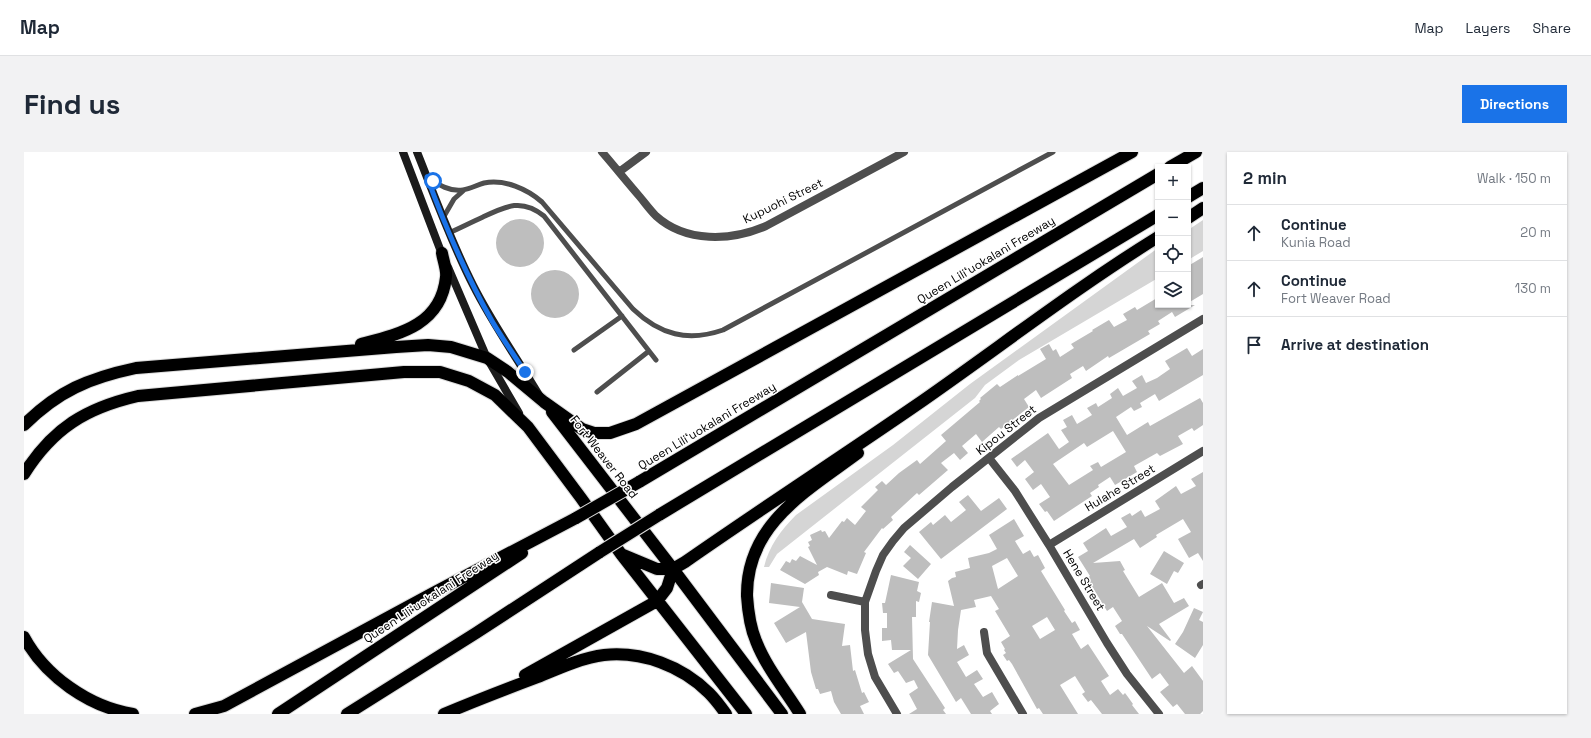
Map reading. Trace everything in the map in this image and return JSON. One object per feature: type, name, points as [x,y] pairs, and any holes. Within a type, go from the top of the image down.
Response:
[{"type":"highway","points":[[24,424],[38,411],[60,395],[84,383],[109,374],[136,368],[333,351],[428,345],[451,347],[486,358],[508,372],[544,402],[582,429],[594,433],[610,433],[626,429],[1132,152]]},
{"type":"highway","points":[[1175,164],[1196,152]]},
{"type":"highway","name":"Queen Liliʻuokalani Freeway","points":[[278,714],[576,518],[1155,176]]},
{"type":"highway","points":[[1191,195],[1203,188]]},
{"type":"highway","points":[[1191,216],[1203,208]]},
{"type":"highway","points":[[347,714],[659,515],[1155,217]]},
{"type":"highway","points":[[620,554],[657,569],[673,569],[685,562],[1155,239]]},
{"type":"highway","points":[[333,351],[406,331],[427,317],[441,299],[446,276],[442,253]]},
{"type":"highway","points":[[24,474],[34,458],[51,439],[70,424],[91,411],[114,402],[146,395],[404,372],[440,372],[469,380],[495,395],[528,427],[581,498],[620,554],[746,714]]},
{"type":"highway","name":"Fort Weaver Road","points":[[544,402],[673,569],[782,714]]},
{"type":"highway","points":[[800,714],[761,653],[753,634],[749,619],[747,588],[750,569],[756,551],[771,524],[787,506],[867,446],[914,406]]},
{"type":"highway","points":[[195,714],[224,706],[441,588],[576,518]]},
{"type":"highway","points":[[487,696],[657,601],[667,588],[673,569]]},
{"type":"highway","points":[[24,638],[42,663],[60,680],[81,695],[103,706],[133,714]]},
{"type":"highway","points":[[444,714],[574,663],[602,655],[635,655],[655,660],[675,668],[709,693],[726,714]]},
{"type":"main road","points":[[403,152],[442,253],[486,358],[528,427]]},
{"type":"main road","name":"Fort Weaver Road","points":[[417,152],[449,233],[473,285],[492,321],[544,402]]},
{"type":"street","name":"Kupuohi Street","points":[[602,152],[656,215],[668,224],[695,235],[724,237],[746,234],[766,226],[904,152]]},
{"type":"street","points":[[619,172],[646,152]]},
{"type":"street","name":"Kipou Street","points":[[897,714],[875,677],[868,654],[864,630],[865,602],[876,571],[884,554],[900,532],[952,487],[1039,418],[1203,319]]},
{"type":"street","name":"Hulahe Street","points":[[1049,545],[1203,451]]},
{"type":"street","name":"Hene Street","points":[[989,458],[1015,492],[1049,545],[1127,674],[1159,714]]},
{"type":"street","points":[[831,595],[865,602]]},
{"type":"street","points":[[984,632],[987,653],[1023,714]]},
{"type":"lane","points":[[427,177],[446,188],[454,190],[464,190],[484,183],[506,184],[526,190],[542,202],[642,318],[663,330],[681,335],[699,336],[723,330],[1053,152]]},
{"type":"lane","points":[[443,218],[454,199],[464,190]]},
{"type":"lane","points":[[449,233],[507,206],[524,206],[535,209],[544,216],[656,360]]},
{"type":"lane","points":[[574,350],[622,316]]},
{"type":"lane","points":[[597,392],[649,351]]},
{"type":"shaded area","points":[[1203,220],[1203,251],[1191,258],[1191,236],[1191,228]]},
{"type":"shaded area","points":[[1155,250],[1155,280],[1019,360],[985,385],[975,398],[777,554],[769,567],[764,567],[772,545],[785,526],[796,515],[893,445],[970,384]]},
{"type":"building","points":[[520,219],[529,221],[537,226],[542,234],[544,243],[542,252],[537,260],[529,265],[520,267],[511,265],[503,260],[498,252],[496,243],[498,234],[503,226],[511,221]]},
{"type":"building","points":[[1203,257],[1203,294],[1191,301],[1191,272],[1191,264]]},
{"type":"building","points":[[555,270],[564,272],[572,277],[577,285],[579,294],[577,303],[572,311],[564,316],[555,318],[546,316],[538,311],[533,303],[531,294],[533,285],[538,277],[546,272]]},
{"type":"building","points":[[1155,299],[1155,308],[1190,308],[1175,317],[1172,312],[1158,321],[1160,324],[1148,331],[1150,334],[1109,358],[1108,356],[1086,371],[1083,366],[1070,374],[1072,378],[1041,398],[1036,390],[1024,399],[1029,407],[1001,429],[999,427],[982,442],[976,434],[962,446],[968,453],[960,460],[954,453],[941,463],[948,470],[919,495],[917,493],[891,517],[893,520],[883,529],[882,528],[864,552],[866,553],[857,574],[848,571],[847,575],[827,567],[818,572],[819,575],[805,584],[780,570],[786,561],[790,563],[792,559],[796,561],[800,556],[817,565],[808,547],[810,546],[808,542],[812,540],[810,535],[821,530],[822,532],[825,531],[829,538],[842,521],[844,522],[847,518],[855,525],[866,511],[861,507],[878,490],[875,487],[882,481],[886,485],[917,460],[920,464],[946,441],[941,435],[980,402],[980,398],[997,384],[1000,387],[1046,359],[1040,349],[1049,344],[1053,351],[1056,349],[1060,357],[1074,348],[1071,344],[1093,331],[1092,330],[1109,320],[1114,327],[1127,320],[1123,314],[1135,307],[1137,310]]},
{"type":"building","points":[[1187,348],[1192,356],[1203,349],[1203,375],[1159,401],[1155,394],[1140,403],[1142,407],[1134,411],[1131,407],[1116,417],[1127,435],[1148,422],[1150,426],[1200,398],[1203,403],[1203,425],[1194,431],[1192,428],[1178,436],[1183,444],[1160,456],[1157,453],[1134,466],[1137,472],[1115,485],[1110,477],[1098,485],[1099,487],[1090,493],[1092,496],[1054,521],[1047,511],[1045,512],[1039,504],[1050,497],[1041,484],[1033,490],[1025,479],[1034,472],[1025,460],[1017,467],[1011,459],[1048,433],[1059,449],[1069,442],[1061,430],[1067,427],[1063,420],[1072,415],[1077,424],[1092,415],[1087,408],[1096,403],[1098,407],[1112,398],[1110,394],[1118,388],[1123,396],[1137,388],[1132,381],[1142,375],[1146,383],[1157,378],[1170,369],[1165,361]],"holes":[[[1113,431],[1126,452],[1101,467],[1098,462],[1090,466],[1093,470],[1069,485],[1053,464],[1084,443],[1087,447]]]},
{"type":"building","points":[[1203,472],[1203,561],[1198,553],[1189,558],[1178,539],[1191,532],[1183,519],[1156,535],[1157,537],[1140,548],[1134,539],[1093,563],[1120,561],[1125,570],[1123,571],[1139,597],[1162,583],[1174,603],[1184,598],[1189,606],[1159,624],[1171,640],[1170,641],[1147,626],[1184,673],[1192,666],[1203,681],[1203,711],[1200,714],[1185,714],[1177,704],[1173,707],[1160,692],[1169,685],[1160,673],[1152,679],[1122,634],[1120,634],[1115,626],[1122,621],[1113,607],[1107,611],[1087,578],[1090,576],[1078,557],[1088,551],[1083,543],[1106,528],[1111,536],[1127,527],[1121,518],[1130,513],[1132,516],[1141,510],[1145,517],[1160,509],[1155,501],[1176,486],[1181,494],[1196,486],[1191,479]]},
{"type":"building","points":[[968,495],[981,511],[999,498],[1007,509],[941,559],[919,532],[931,522],[933,525],[945,515],[951,522],[966,510],[959,502]]},
{"type":"building","points":[[1014,519],[1024,536],[1015,541],[1023,554],[1030,550],[1034,557],[1038,555],[1045,568],[1041,571],[1065,610],[1064,611],[1072,623],[1075,621],[1080,630],[1072,634],[1081,649],[1088,644],[1109,676],[1101,681],[1110,695],[1118,689],[1123,695],[1125,693],[1139,714],[1102,714],[1091,700],[1088,702],[1082,694],[1085,692],[1075,676],[1060,685],[1078,714],[1043,714],[1039,708],[1037,709],[1012,664],[1009,660],[1007,661],[1003,655],[1006,653],[1001,642],[1010,636],[995,611],[999,609],[991,596],[974,600],[976,607],[961,610],[957,649],[964,645],[969,655],[957,662],[966,677],[977,670],[983,679],[974,684],[983,697],[992,692],[999,704],[990,711],[992,714],[971,714],[961,698],[956,702],[928,655],[929,622],[932,602],[954,606],[948,581],[956,577],[955,572],[970,568],[968,558],[989,553],[997,549],[989,535]],"holes":[[[1007,558],[1018,576],[998,589],[992,566]],[[1047,617],[1055,630],[1040,639],[1032,626]]]},
{"type":"building","points":[[910,545],[931,564],[918,579],[903,566],[911,558],[904,552]]},
{"type":"building","points":[[1164,551],[1184,563],[1178,573],[1174,571],[1167,584],[1150,574]]},
{"type":"building","points":[[891,575],[919,582],[917,591],[921,593],[919,602],[916,601],[916,617],[912,617],[913,659],[945,708],[943,710],[946,714],[909,714],[917,709],[909,694],[918,688],[914,680],[906,683],[898,671],[894,673],[888,664],[911,650],[892,650],[891,640],[882,641],[882,628],[887,628],[887,613],[883,613],[882,603],[885,603]]},
{"type":"building","points":[[771,583],[804,588],[802,602],[812,619],[845,624],[842,646],[850,645],[853,671],[855,670],[862,693],[864,692],[869,702],[860,706],[864,714],[841,714],[834,702],[831,691],[820,694],[818,689],[816,689],[811,672],[806,632],[786,643],[774,623],[800,607],[769,603]]},
{"type":"building","points":[[1194,608],[1203,612],[1199,620],[1203,622],[1203,645],[1195,658],[1175,644],[1183,632]]},
{"type":"route","points":[[433,181],[427,177],[459,256],[492,321],[525,372]]}]
